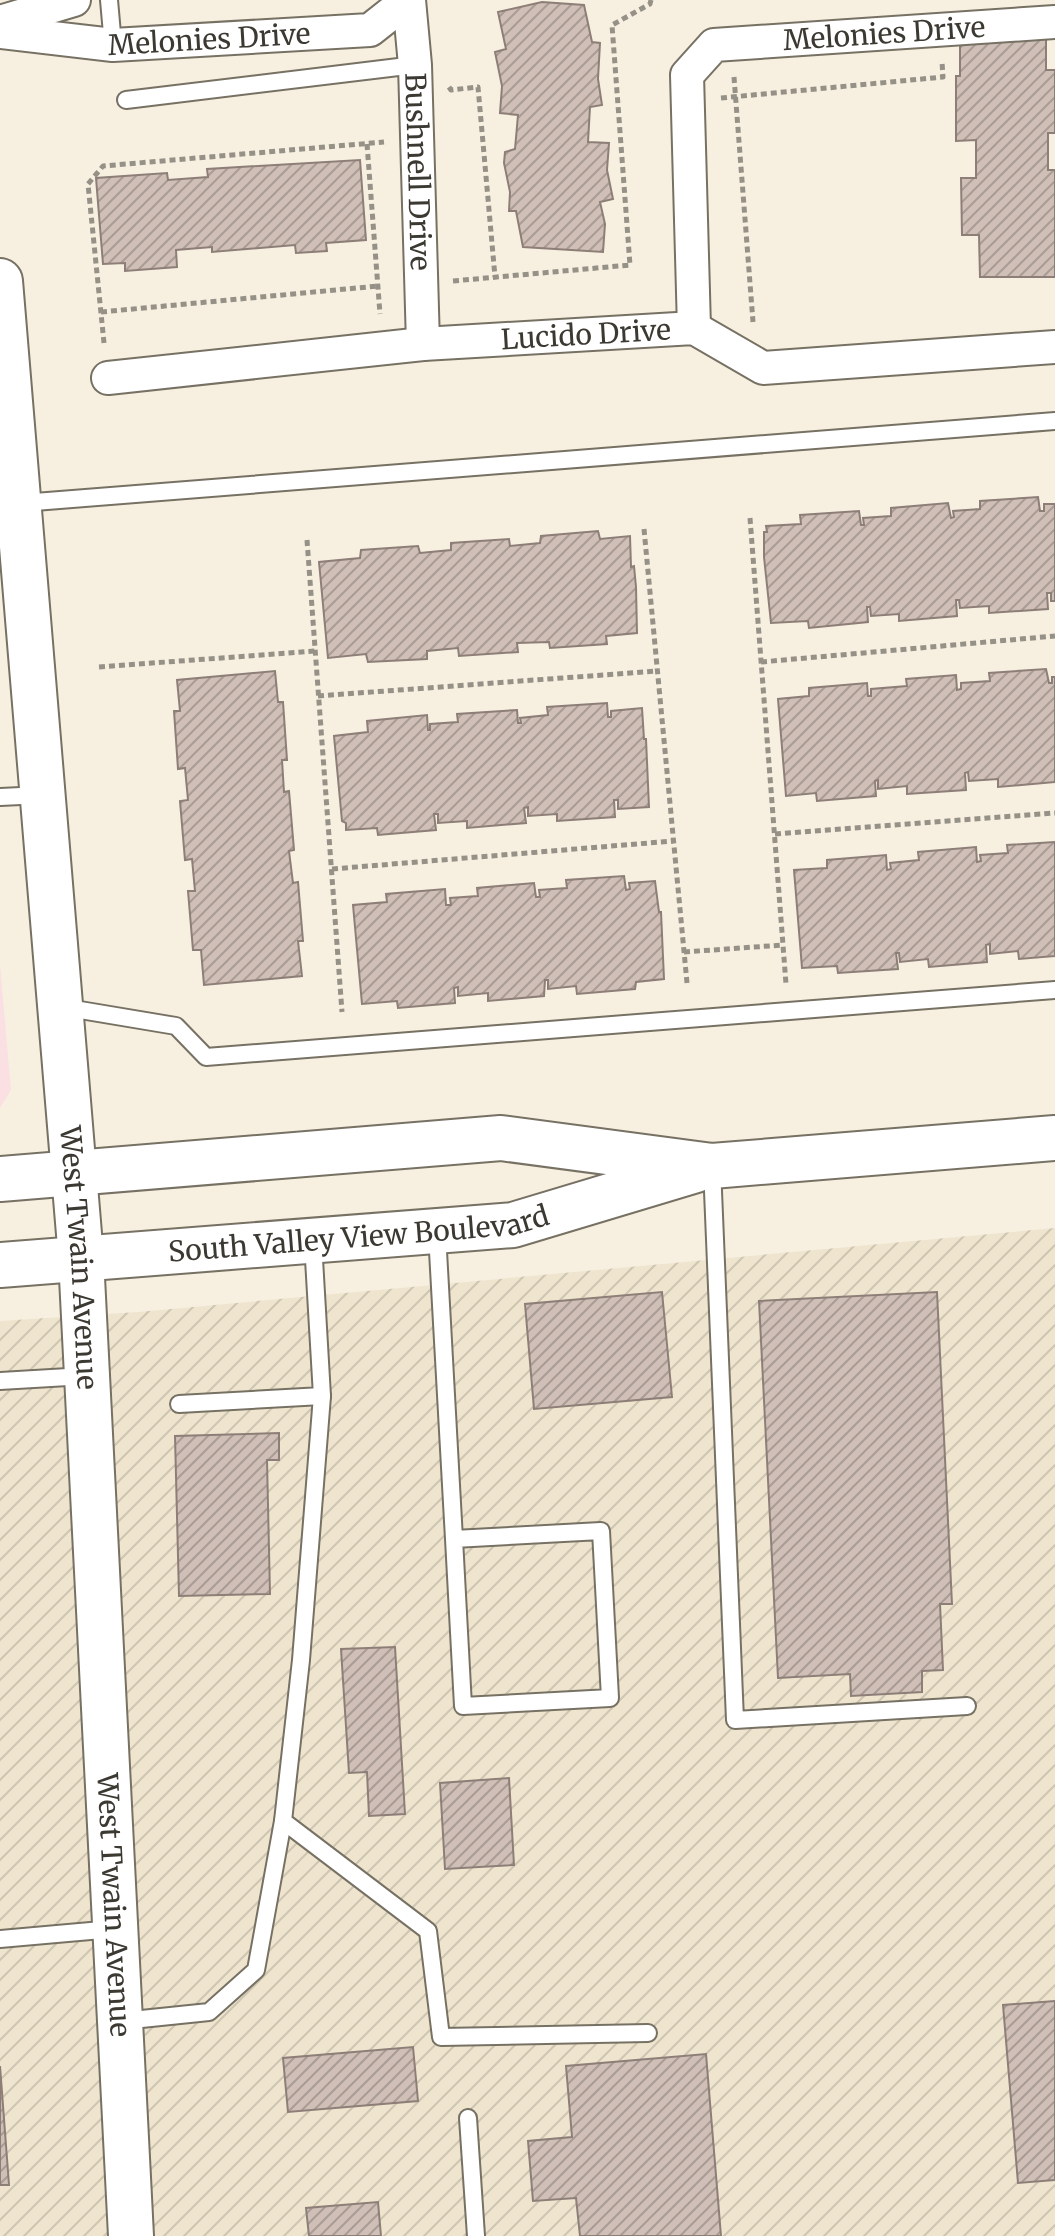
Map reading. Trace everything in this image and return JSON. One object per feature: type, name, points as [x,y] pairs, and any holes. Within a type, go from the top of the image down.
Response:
[{"type":"main road","name":"West Twain Avenue","points":[[0,281],[10,503],[43,795],[81,1258],[131,2236]]},
{"type":"main road","name":"South Valley View Boulevard","points":[[0,1179],[501,1138],[712,1166]]},
{"type":"main road","name":"South Valley View Boulevard","points":[[0,1265],[513,1225],[712,1166],[1055,1138]]},
{"type":"street","name":"Melonies Drive","points":[[0,22],[74,0]]},
{"type":"street","name":"Melonies Drive","points":[[0,32],[113,45],[370,30],[408,0]]},
{"type":"street","name":"Bushnell Drive","points":[[408,0],[415,65],[423,344]]},
{"type":"street","name":"Melonies Drive","points":[[724,44],[1055,22]]},
{"type":"street","points":[[694,328],[687,75],[724,44]]},
{"type":"street","name":"Lucido Drive","points":[[108,378],[423,344],[694,328],[763,368],[1055,347]]},
{"type":"lane","points":[[109,0],[113,45]]},
{"type":"lane","points":[[126,100],[415,65]]},
{"type":"lane","points":[[10,503],[1055,421]]},
{"type":"lane","points":[[0,797],[43,795]]},
{"type":"lane","points":[[60,1006],[176,1026],[206,1057],[1055,990]]},
{"type":"lane","points":[[712,1166],[735,1720],[967,1706]]},
{"type":"lane","points":[[437,1231],[463,1706],[610,1698],[601,1531],[454,1539]]},
{"type":"lane","points":[[120,2021],[209,2012],[256,1970],[283,1821],[301,1660],[322,1396],[313,1241]]},
{"type":"lane","points":[[0,1381],[86,1376]]},
{"type":"lane","points":[[179,1404],[322,1396]]},
{"type":"lane","points":[[283,1821],[428,1931],[441,2037],[648,2033]]},
{"type":"lane","points":[[0,1939],[115,1929]]},
{"type":"lane","points":[[468,2118],[476,2236]]},
{"type":"path","points":[[421,284],[630,265],[612,25],[650,4],[651,0]]},
{"type":"path","points":[[688,100],[943,77],[939,29]]},
{"type":"path","points":[[724,44],[735,97],[756,364]]},
{"type":"path","points":[[446,84],[451,90],[478,87],[495,277]]},
{"type":"path","points":[[108,378],[88,184],[103,166],[417,140]]},
{"type":"path","points":[[367,144],[382,348]]},
{"type":"path","points":[[101,312],[378,286]]},
{"type":"path","points":[[750,518],[787,991]]},
{"type":"path","points":[[644,529],[687,983]]},
{"type":"path","points":[[307,540],[342,1012]]},
{"type":"path","points":[[761,662],[1055,636]]},
{"type":"path","points":[[99,667],[315,651]]},
{"type":"path","points":[[318,696],[657,671]]},
{"type":"path","points":[[775,834],[1055,813]]},
{"type":"path","points":[[332,869],[673,841]]},
{"type":"path","points":[[684,952],[783,945]]},
{"type":"shaded area","points":[[0,964],[11,1090],[0,1108]]},
{"type":"shaded area","points":[[1055,1228],[1055,2236],[0,2236],[0,1321],[138,1312]]},
{"type":"building","points":[[542,2],[584,5],[592,42],[600,43],[598,79],[602,105],[590,107],[588,142],[609,143],[607,170],[613,199],[600,202],[605,224],[603,252],[523,247],[516,211],[509,211],[505,152],[515,149],[518,115],[500,113],[502,86],[495,52],[506,49],[498,12]]},
{"type":"building","points":[[1046,33],[1046,70],[1055,70],[1055,133],[1048,133],[1048,170],[1055,170],[1055,277],[980,277],[979,235],[962,235],[961,178],[976,178],[976,140],[956,141],[956,76],[960,76],[960,34]]},
{"type":"building","points":[[360,160],[366,240],[326,243],[327,251],[296,253],[295,245],[212,252],[212,247],[176,250],[177,267],[125,271],[125,263],[103,264],[96,178],[167,173],[168,180],[208,177],[207,169]]},
{"type":"building","points":[[1038,497],[1040,511],[1044,511],[1044,504],[1055,504],[1055,601],[1051,601],[1051,593],[1047,593],[1048,609],[989,613],[989,606],[960,608],[959,600],[956,600],[957,616],[899,621],[899,614],[871,616],[870,607],[867,607],[868,622],[809,628],[808,621],[771,623],[764,557],[766,526],[801,524],[800,515],[859,511],[861,525],[864,525],[863,518],[891,516],[891,508],[948,503],[951,518],[954,517],[953,511],[980,509],[980,501]]},
{"type":"building","points":[[598,531],[600,539],[630,536],[637,633],[606,636],[607,644],[550,648],[549,642],[517,643],[518,652],[459,656],[458,648],[427,651],[427,659],[368,662],[366,654],[328,658],[319,562],[360,558],[361,550],[418,546],[420,553],[451,550],[451,543],[509,539],[510,546],[540,543],[541,536]]},
{"type":"building","points":[[1046,669],[1049,683],[1055,677],[1055,782],[998,787],[998,779],[969,781],[968,772],[965,773],[966,790],[907,794],[907,786],[878,789],[878,780],[875,781],[876,796],[817,801],[816,793],[786,796],[778,699],[809,696],[809,688],[867,683],[868,696],[871,696],[871,689],[907,686],[906,679],[956,675],[957,690],[961,689],[961,683],[990,681],[989,673]]},
{"type":"building","points":[[275,671],[278,702],[283,702],[287,760],[282,760],[284,792],[289,791],[294,850],[289,851],[293,883],[298,882],[303,941],[298,941],[302,976],[204,985],[201,950],[193,950],[188,891],[195,891],[192,859],[185,860],[180,801],[188,800],[185,768],[178,769],[174,711],[180,711],[177,680]]},
{"type":"building","points":[[607,703],[608,717],[611,717],[611,711],[642,708],[649,807],[618,809],[618,800],[614,800],[615,817],[557,821],[557,814],[528,816],[528,807],[524,808],[526,823],[467,828],[467,821],[438,823],[438,814],[434,814],[436,830],[378,835],[377,828],[346,830],[346,823],[342,821],[334,736],[368,732],[367,721],[427,715],[430,730],[430,724],[458,722],[457,714],[517,710],[518,723],[521,723],[520,718],[548,715],[547,707]]},
{"type":"building","points":[[1055,842],[1055,956],[1019,959],[1018,951],[990,954],[990,944],[986,945],[987,962],[929,967],[928,959],[900,962],[899,953],[896,953],[898,969],[838,973],[837,966],[802,968],[794,870],[827,868],[827,860],[886,855],[887,870],[891,869],[890,863],[919,860],[918,852],[976,847],[977,862],[981,861],[980,855],[1008,853],[1007,845]]},
{"type":"building","points":[[624,876],[626,890],[630,889],[629,883],[655,881],[661,912],[664,979],[636,982],[635,989],[577,994],[576,986],[548,989],[548,980],[545,980],[544,996],[488,1001],[488,993],[458,996],[458,987],[454,988],[455,1003],[398,1008],[397,1001],[362,1004],[353,905],[387,902],[386,894],[445,889],[446,905],[451,905],[450,898],[478,896],[477,888],[534,883],[536,897],[540,897],[539,890],[567,888],[566,880]]},
{"type":"building","points":[[662,1292],[672,1397],[534,1409],[525,1304]]},
{"type":"building","points":[[937,1292],[952,1604],[940,1604],[943,1670],[922,1671],[922,1692],[851,1696],[850,1674],[778,1678],[759,1301]]},
{"type":"building","points":[[279,1433],[279,1460],[267,1460],[270,1594],[179,1596],[175,1436]]},
{"type":"building","points":[[395,1647],[405,1814],[369,1816],[367,1772],[349,1773],[341,1649]]},
{"type":"building","points":[[509,1778],[514,1865],[445,1869],[440,1783]]},
{"type":"building","points":[[1055,2001],[1055,2180],[1018,2183],[1003,2005]]},
{"type":"building","points":[[413,2047],[418,2101],[288,2112],[283,2058]]},
{"type":"building","points":[[706,2054],[721,2236],[580,2236],[576,2198],[533,2201],[528,2141],[572,2137],[566,2066]]},
{"type":"building","points":[[0,2066],[9,2185],[0,2185]]},
{"type":"building","points":[[378,2202],[381,2236],[309,2236],[306,2208]]}]
